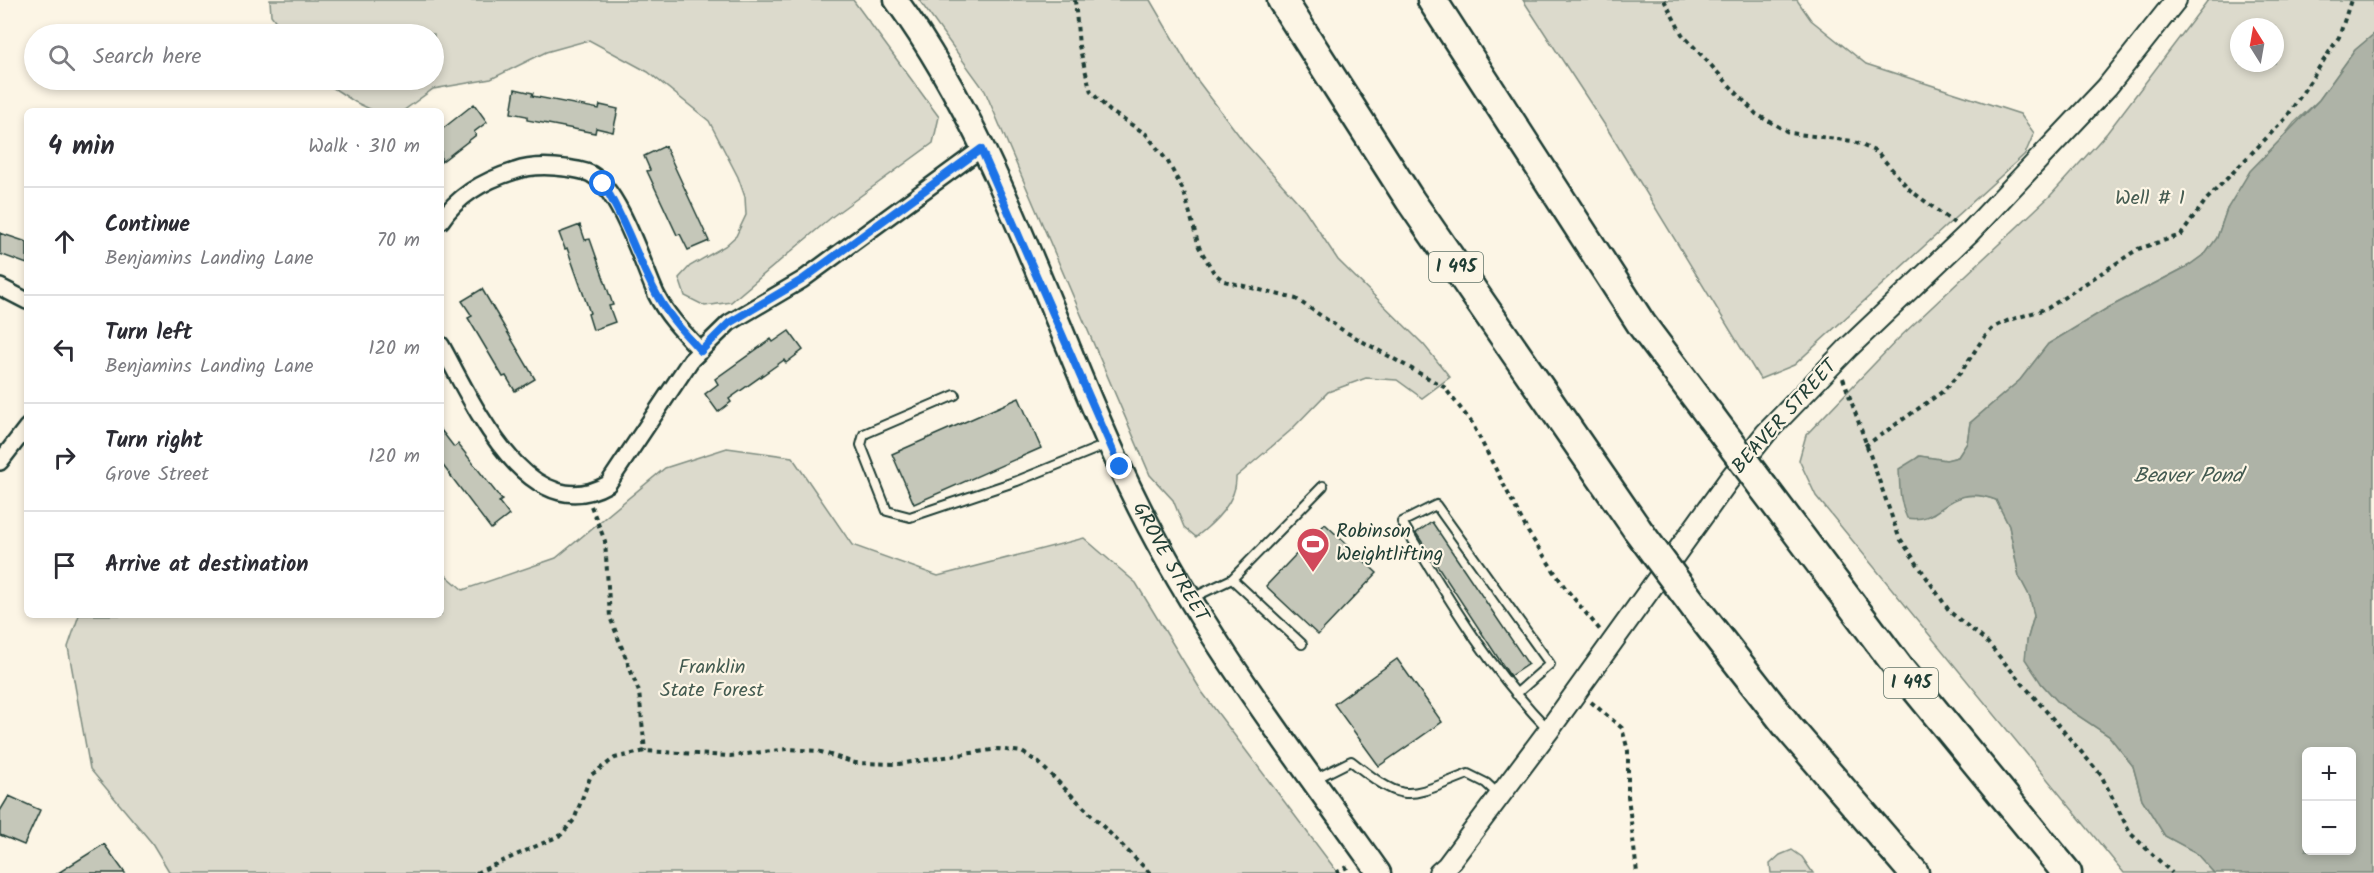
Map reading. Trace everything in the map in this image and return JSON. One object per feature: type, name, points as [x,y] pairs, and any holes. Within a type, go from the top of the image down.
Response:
[{"type":"highway","name":"I 495","points":[[1282,0],[1410,200],[1637,529],[1789,728],[1914,873]]},
{"type":"highway","name":"I 495","points":[[1432,0],[1642,325],[1899,668],[2067,873]]},
{"type":"main road","name":"GROVE STREET","points":[[896,0],[948,79],[1138,506],[1188,600],[1237,675],[1379,873]]},
{"type":"street","name":"BEAVER STREET","points":[[1439,873],[1500,796],[1728,481],[1766,433],[1832,365],[1970,232],[2107,87],[2176,0]]},
{"type":"street","points":[[444,350],[484,422],[516,464],[552,492],[587,495],[608,484],[691,360],[729,323],[802,280],[981,149]]},
{"type":"street","points":[[444,217],[458,200],[498,176],[520,169],[537,165],[571,168],[591,174],[603,184],[616,205],[657,296],[678,327],[701,351]]},
{"type":"street","points":[[0,287],[24,299]]},
{"type":"street","points":[[0,462],[24,431]]},
{"type":"lane","points":[[955,395],[864,434],[861,445],[887,511],[910,517],[1017,481],[1110,444]]},
{"type":"lane","points":[[1188,600],[1232,579],[1323,486]]},
{"type":"lane","points":[[1516,694],[1550,664],[1436,505],[1402,522],[1478,646],[1516,694],[1549,730]]},
{"type":"lane","points":[[1232,579],[1302,644]]},
{"type":"lane","points":[[1313,780],[1351,761],[1390,790],[1414,795],[1468,774],[1486,783],[1500,796]]},
{"type":"path","points":[[1075,0],[1079,46],[1091,92],[1110,111],[1146,134],[1168,162],[1184,192],[1199,247],[1214,273],[1224,281],[1296,298],[1344,331],[1444,387],[1472,423],[1528,532],[1566,590],[1612,644]]},
{"type":"path","points":[[1664,0],[1682,34],[1756,114],[1790,133],[1852,141],[1877,152],[1910,190],[1940,215],[1970,232]]},
{"type":"path","points":[[1865,446],[1942,392],[1961,372],[1982,340],[1993,328],[2048,308],[2138,249],[2181,235],[2206,200],[2286,118],[2340,38],[2351,0]]},
{"type":"path","points":[[1832,365],[1845,381],[1865,446],[1899,537],[1950,612],[1986,641],[2101,775],[2130,833],[2172,873]]},
{"type":"path","points":[[587,495],[605,541],[610,617],[639,692],[645,751]]},
{"type":"path","points":[[1593,698],[1590,701],[1593,706],[1622,728],[1628,751],[1628,796],[1637,873]]},
{"type":"path","points":[[476,873],[561,835],[574,820],[591,775],[615,758],[645,751],[730,756],[788,748],[818,752],[855,763],[899,764],[998,749],[1022,752],[1039,763],[1150,873]]},
{"type":"green space","points":[[270,0],[853,0],[939,117],[933,143],[833,216],[731,302],[705,306],[685,296],[679,278],[690,266],[725,246],[736,236],[746,215],[745,197],[738,177],[709,121],[648,72],[589,40],[546,52],[491,79],[444,87],[444,24],[278,24],[271,15]]},
{"type":"green space","points":[[919,0],[1150,0],[1195,77],[1244,142],[1305,210],[1338,260],[1424,345],[1450,377],[1422,398],[1397,380],[1366,378],[1328,392],[1290,431],[1236,477],[1229,503],[1217,518],[1196,537],[1184,527],[1173,500],[1150,475],[985,91]]},
{"type":"green space","points":[[1523,0],[1797,0],[1811,20],[1866,64],[2020,114],[2034,133],[2025,154],[1794,365],[1760,379],[1608,130]]},
{"type":"green space","name":"Well # 1","points":[[2208,0],[2374,0],[2374,34],[2355,50],[2319,100],[2294,123],[2227,209],[2217,238],[2206,253],[2188,266],[2106,309],[2048,344],[2020,380],[1970,423],[1967,443],[1958,457],[1947,460],[1919,456],[1900,474],[1933,514],[1948,503],[1962,497],[1978,496],[1996,500],[2009,526],[2019,576],[2030,597],[2034,616],[2027,641],[2041,683],[2059,703],[2109,736],[2133,766],[2142,799],[2165,836],[2195,852],[2214,873],[2124,873],[1816,496],[1799,460],[1806,435],[1899,338],[2050,196],[2107,133]]},
{"type":"green space","points":[[336,90],[432,90],[407,108],[368,108]]},
{"type":"green space","name":"Franklin State Forest","points":[[727,448],[792,457],[852,545],[938,576],[1084,538],[1136,583],[1202,692],[1338,873],[170,873],[152,843],[90,769],[68,647],[78,618],[444,618],[444,574],[463,590],[556,558],[665,468]]},
{"type":"green space","points":[[1792,850],[1802,857],[1813,873],[1771,873],[1770,864],[1780,855]]},
{"type":"water","name":"Beaver Pond","points":[[2374,34],[2374,873],[2214,873],[2195,852],[2165,836],[2142,799],[2133,766],[2109,736],[2059,703],[2041,683],[2025,659],[2034,616],[2030,597],[2019,576],[2009,526],[1996,500],[1966,496],[1956,499],[1929,515],[1907,518],[1901,500],[1899,469],[1920,456],[1946,460],[1958,457],[1967,443],[1970,423],[2020,380],[2048,344],[2106,309],[2188,266],[2206,253],[2217,238],[2227,209],[2250,171],[2319,100],[2355,50]]},
{"type":"building","points":[[515,89],[533,93],[532,96],[599,109],[600,105],[618,109],[613,132],[596,128],[595,133],[527,120],[527,116],[511,113]]},
{"type":"building","points":[[474,104],[487,122],[474,132],[476,135],[444,160],[444,128]]},
{"type":"building","points":[[665,146],[709,241],[688,250],[680,234],[677,235],[647,171],[650,170],[644,156]]},
{"type":"building","points":[[580,225],[585,240],[590,239],[613,305],[609,306],[615,322],[593,330],[588,314],[590,313],[567,248],[565,249],[559,233]]},
{"type":"building","points":[[0,233],[24,241],[24,263],[0,254]]},
{"type":"building","points":[[482,289],[535,379],[515,391],[506,376],[503,377],[468,318],[472,316],[462,301]]},
{"type":"building","points":[[789,331],[803,350],[786,363],[784,360],[729,399],[731,402],[718,412],[705,394],[718,384],[715,379],[771,339],[773,342]]},
{"type":"building","points":[[1019,398],[1041,448],[914,504],[892,454]]},
{"type":"building","points":[[444,434],[454,447],[458,444],[502,500],[499,502],[509,515],[491,529],[444,467]]},
{"type":"building","points":[[1432,522],[1528,664],[1510,676],[1416,533]]},
{"type":"building","points":[[1325,524],[1377,573],[1318,635],[1266,586]]},
{"type":"building","points":[[1397,659],[1442,722],[1379,766],[1334,704]]},
{"type":"building","points":[[9,796],[40,810],[24,845],[0,835],[0,811]]},
{"type":"building","points":[[104,844],[125,873],[58,873]]},
{"type":"place","name":"Robinson Weightlifting","points":[[1313,573]]},
{"type":"route","points":[[603,184],[627,224],[657,296],[678,327],[701,351],[729,323],[802,280],[981,149],[1014,220],[1120,467]]}]
